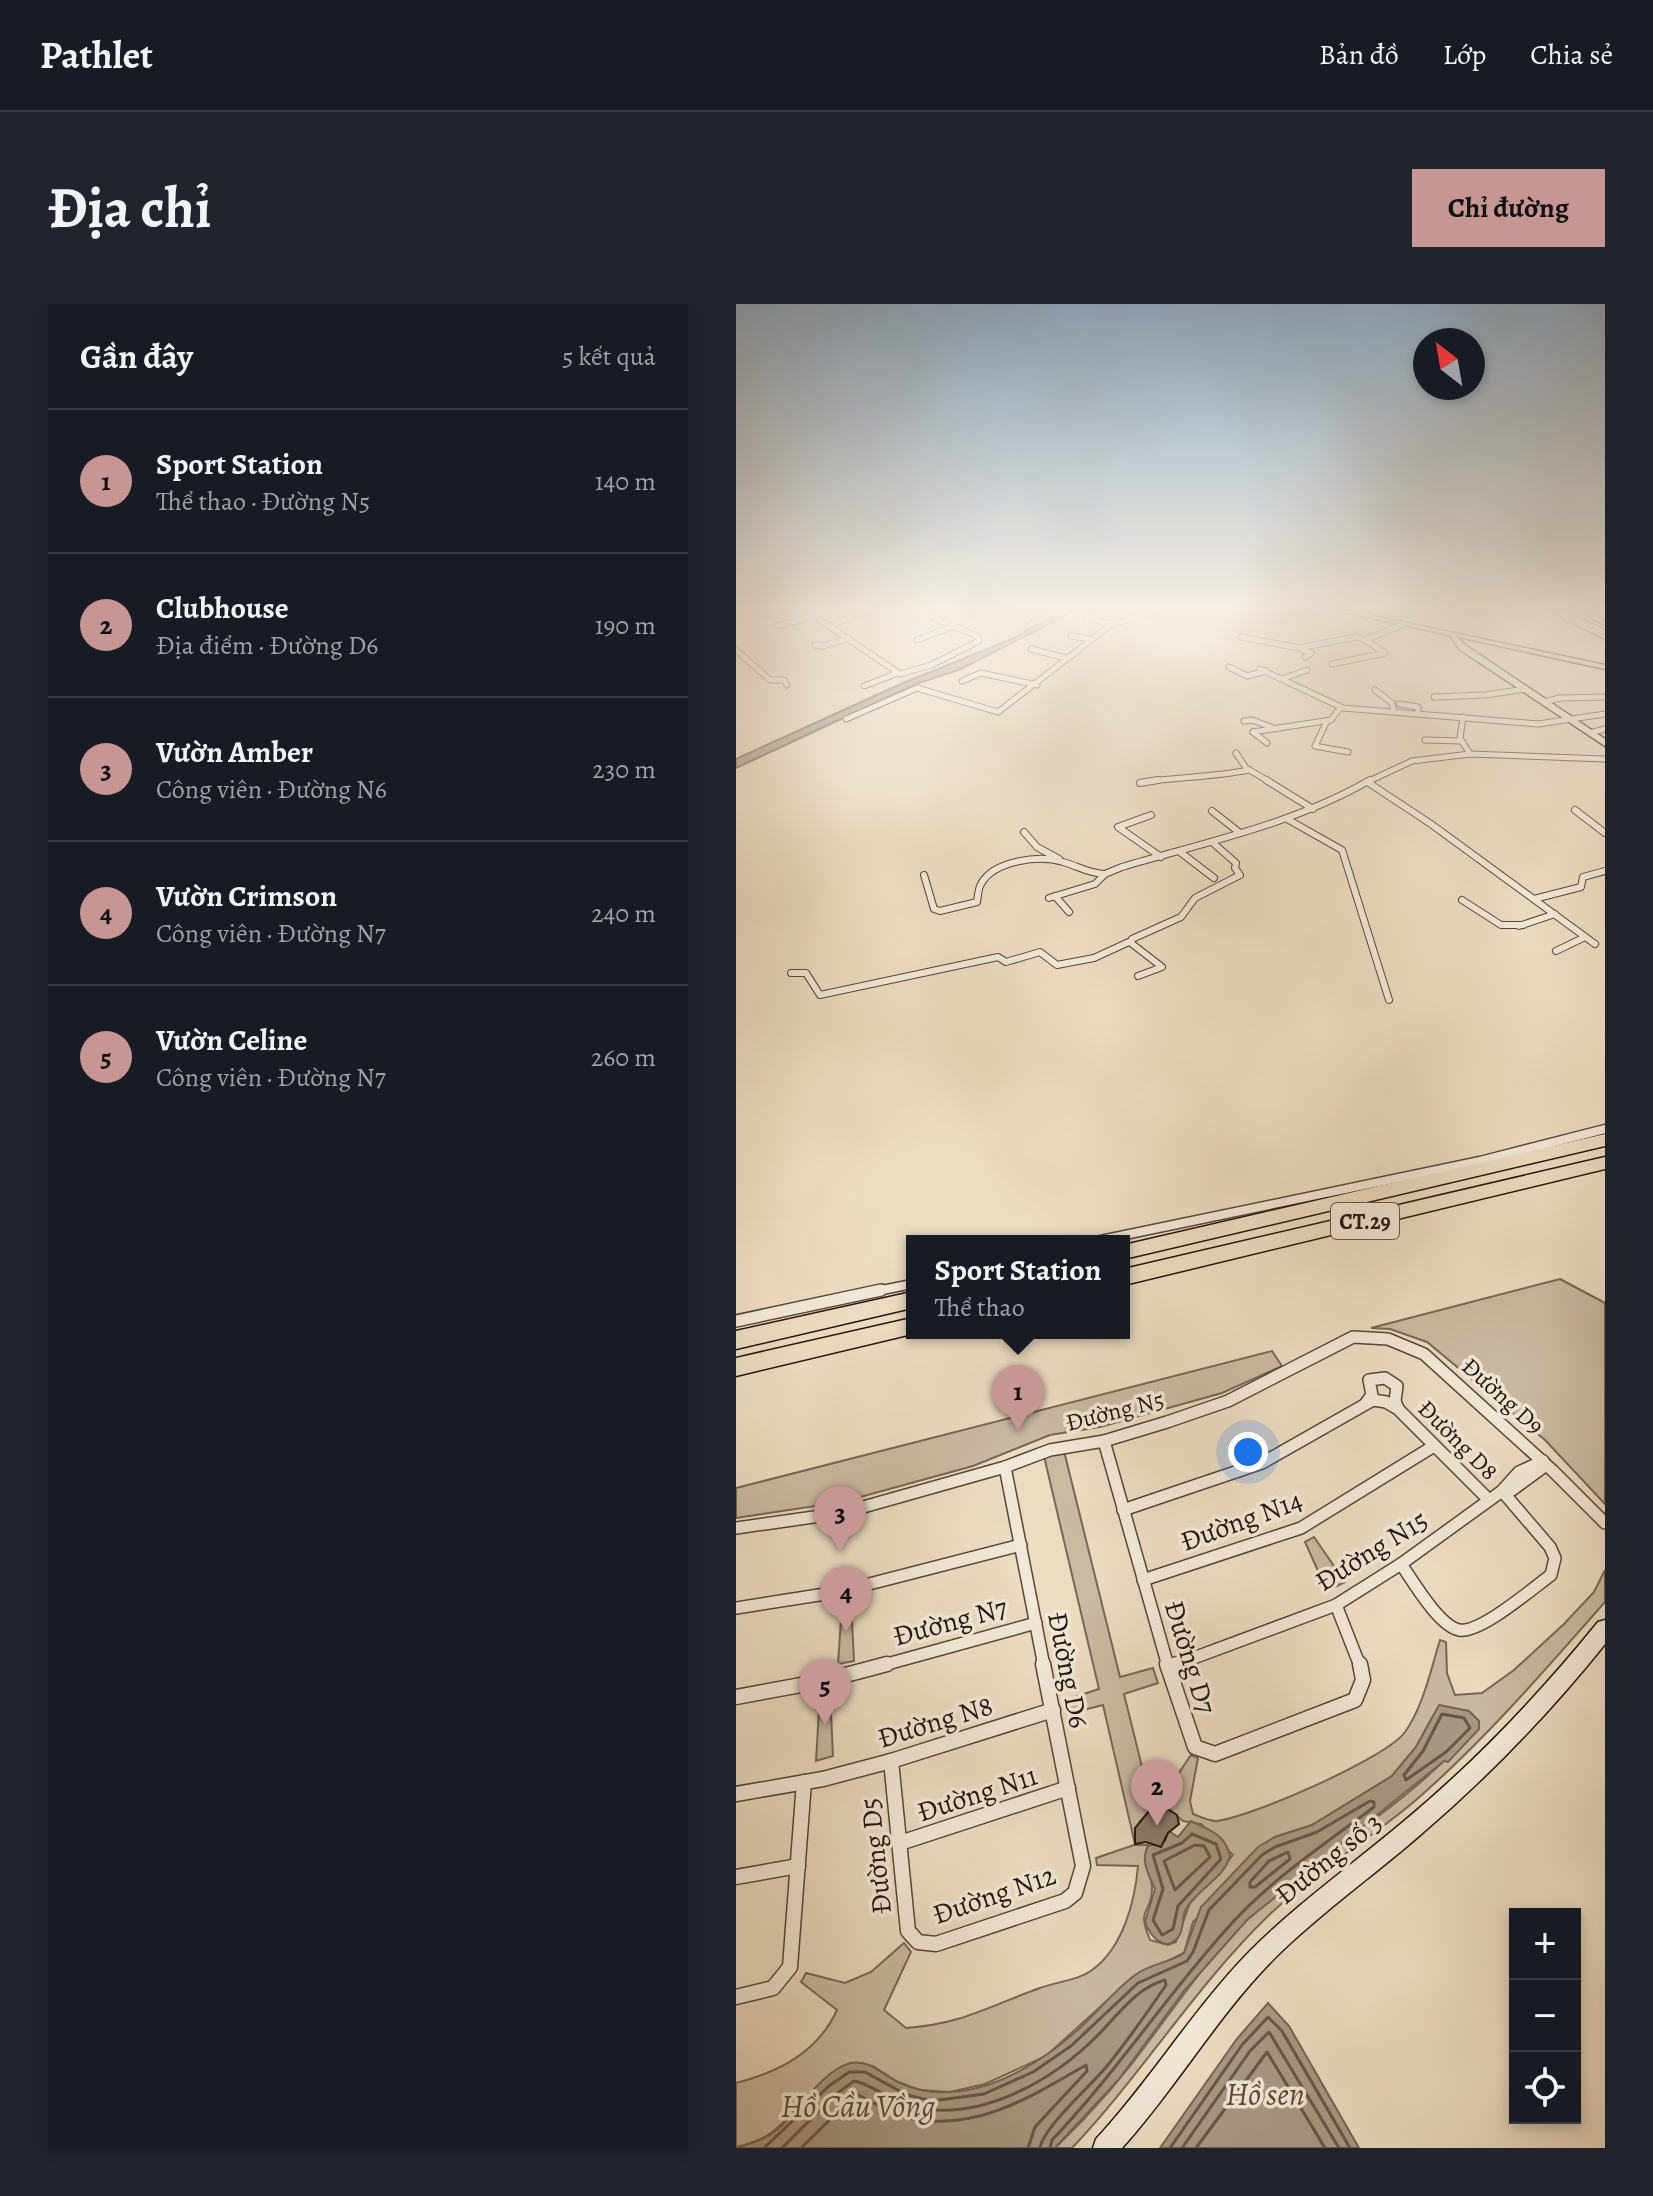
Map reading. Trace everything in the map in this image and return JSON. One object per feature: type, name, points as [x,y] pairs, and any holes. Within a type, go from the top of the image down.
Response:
[{"type":"highway","name":"CT.29","points":[[1130,1251],[1605,1140]]},
{"type":"highway","name":"CT.29","points":[[1130,1276],[1605,1163]]},
{"type":"highway","points":[[736,1340],[906,1301]]},
{"type":"highway","points":[[736,1367],[906,1327]]},
{"type":"main road","points":[[1535,696],[1605,743]]},
{"type":"main road","name":"Đường số 3","points":[[1111,2144],[1255,1962],[1301,1917],[1411,1829],[1470,1777],[1542,1704],[1605,1629]]},
{"type":"street","points":[[846,719],[894,696]]},
{"type":"street","points":[[944,696],[998,712],[1021,696]]},
{"type":"street","points":[[1316,696],[1340,708],[1538,724],[1605,714]]},
{"type":"street","points":[[1383,696],[1392,703],[1394,711]]},
{"type":"street","points":[[1434,697],[1459,696]]},
{"type":"street","points":[[1544,702],[1605,697]]},
{"type":"street","points":[[1399,704],[1418,707],[1418,713]]},
{"type":"street","points":[[1267,743],[1253,732],[1327,721],[1337,716],[1340,708]]},
{"type":"street","points":[[1463,717],[1461,741],[1470,754]]},
{"type":"street","points":[[1244,721],[1252,720],[1271,727]]},
{"type":"street","points":[[1291,720],[1298,725]]},
{"type":"street","points":[[1327,721],[1315,746],[1341,752],[1327,752]]},
{"type":"street","points":[[1590,733],[1605,729]]},
{"type":"street","points":[[1425,740],[1461,741]]},
{"type":"street","points":[[1236,753],[1249,770],[1313,809]]},
{"type":"street","points":[[1024,832],[1037,847],[1063,862],[1086,873],[1105,874],[1287,819],[1412,761],[1470,754],[1605,759]]},
{"type":"street","points":[[1140,783],[1182,777],[1209,778],[1249,770]]},
{"type":"street","points":[[1369,783],[1595,944]]},
{"type":"street","points":[[1575,810],[1605,833]]},
{"type":"street","points":[[1212,811],[1240,833]]},
{"type":"street","points":[[1151,815],[1118,827],[1161,857]]},
{"type":"street","points":[[1287,819],[1342,850],[1389,1000]]},
{"type":"street","points":[[791,973],[806,973],[820,995],[998,957],[1006,962],[1040,952],[1054,965],[1085,959],[1181,917],[1195,898],[1240,875],[1235,868],[1236,863],[1212,842]]},
{"type":"street","points":[[1180,852],[1214,878]]},
{"type":"street","points":[[924,875],[934,909],[942,911],[977,902],[980,884],[994,871],[1031,859],[1063,862]]},
{"type":"street","points":[[1534,899],[1581,887],[1583,877],[1605,871]]},
{"type":"street","points":[[1069,912],[1052,897],[1095,884],[1105,874]]},
{"type":"street","points":[[1462,900],[1501,925],[1523,925]]},
{"type":"street","points":[[1505,931],[1555,914]]},
{"type":"street","points":[[1133,926],[1144,934]]},
{"type":"street","points":[[1556,951],[1585,937]]},
{"type":"street","points":[[1131,941],[1162,967],[1138,976]]},
{"type":"street","points":[[1125,1235],[1480,1161],[1605,1129]]},
{"type":"street","points":[[736,1321],[906,1285]]},
{"type":"street","name":"Đường N5","points":[[736,1528],[842,1513],[1005,1467],[1050,1450],[1104,1441],[1228,1401],[1353,1337]]},
{"type":"street","name":"Đường D9","points":[[1353,1337],[1388,1339],[1418,1350],[1543,1461],[1605,1523]]},
{"type":"street","name":"Đường D8","points":[[1366,1403],[1372,1395],[1369,1380],[1385,1378],[1397,1386],[1395,1401],[1398,1409],[1489,1500]]},
{"type":"street","points":[[1123,1510],[1262,1463],[1366,1403],[1383,1401],[1398,1409]]},
{"type":"street","name":"Đường D7","points":[[1104,1441],[1168,1667],[1195,1747],[1215,1754],[1355,1700],[1361,1694],[1365,1684],[1363,1672],[1336,1605]]},
{"type":"street","name":"Đường N14","points":[[1143,1580],[1301,1528],[1434,1446]]},
{"type":"street","name":"Đường N15","points":[[1168,1667],[1336,1605],[1401,1564],[1502,1491],[1512,1490],[1543,1467],[1543,1461]]},
{"type":"street","name":"Đường D6","points":[[1005,1467],[1083,1866],[1081,1882]]},
{"type":"street","points":[[1401,1564],[1444,1621],[1456,1629],[1477,1627],[1551,1575],[1555,1558],[1542,1535],[1502,1491]]},
{"type":"street","points":[[736,1608],[838,1592],[1021,1545]]},
{"type":"street","name":"Đường N7","points":[[736,1697],[823,1681],[1036,1623]]},
{"type":"street","name":"Đường N8","points":[[736,1794],[804,1782],[891,1761],[1053,1710]]},
{"type":"street","name":"Đường D5","points":[[891,1761],[908,1931],[918,1942]]},
{"type":"street","points":[[736,1997],[763,1992],[783,1979],[792,1956],[804,1782]]},
{"type":"street","name":"Đường N11","points":[[900,1843],[1068,1788]]},
{"type":"street","points":[[736,1877],[798,1866]]},
{"type":"street","name":"Đường N12","points":[[918,1942],[936,1944],[1065,1901],[1075,1893],[1081,1882]]},
{"type":"shaded area","points":[[1560,1279],[1605,1303],[1605,1504],[1545,1440],[1427,1342],[1390,1329],[1371,1328]]},
{"type":"shaded area","points":[[1272,1351],[1282,1366],[1222,1393],[1100,1427],[1050,1435],[973,1466],[842,1502],[736,1518],[736,1488]]},
{"type":"shaded area","points":[[1063,1447],[1120,1677],[1153,1668],[1158,1683],[1124,1694],[1145,1779],[1151,1787],[1172,1783],[1191,1755],[1198,1758],[1190,1801],[1193,1814],[1207,1820],[1233,1817],[1286,1798],[1346,1771],[1393,1743],[1405,1732],[1417,1711],[1440,1640],[1446,1642],[1447,1673],[1455,1695],[1482,1693],[1514,1670],[1564,1624],[1594,1592],[1605,1570],[1605,1602],[1514,1704],[1441,1777],[1398,1815],[1304,1885],[1241,1943],[1072,2148],[1055,2148],[1120,2079],[1234,1933],[1299,1875],[1382,1814],[1458,1746],[1433,1716],[1416,1747],[1392,1776],[1312,1825],[1275,1837],[1193,1922],[1184,1953],[1133,1977],[1046,2056],[985,2084],[950,2092],[919,2090],[896,2081],[873,2066],[845,2073],[820,2085],[774,2131],[736,2147],[736,2083],[767,2073],[796,2058],[819,2038],[837,2010],[801,1982],[806,1973],[845,1983],[871,1972],[904,1943],[911,1952],[884,2010],[906,2028],[944,2023],[1081,1976],[1103,1961],[1126,1923],[1138,1866],[1097,1865],[1096,1858],[1134,1845],[1148,1845],[1146,1862],[1152,1890],[1144,1921],[1150,1940],[1168,1945],[1176,1942],[1190,1903],[1233,1855],[1201,1824],[1183,1821],[1160,1802],[1164,1795],[1151,1811],[1154,1816],[1140,1821],[1135,1844],[1103,1705],[1068,1714],[1065,1700],[1099,1689],[1043,1452]]},
{"type":"shaded area","points":[[1314,1537],[1345,1582],[1327,1591],[1305,1542]]},
{"type":"shaded area","points":[[851,1601],[854,1661],[838,1664],[842,1604]]},
{"type":"shaded area","points":[[830,1693],[833,1756],[816,1761],[820,1694]]},
{"type":"water","points":[[874,696],[890,696],[736,768],[736,759]]},
{"type":"water","name":"Hồ Cầu Vồng","points":[[1439,1705],[1469,1711],[1479,1721],[1479,1729],[1448,1762],[1444,1761],[1247,1920],[1184,1991],[1119,2079],[1055,2148],[736,2148],[774,2132],[822,2081],[851,2063],[864,2063],[912,2088],[942,2092],[984,2086],[1037,2061],[1089,2020],[1135,1975],[1184,1953],[1201,1907],[1258,1847],[1275,1837],[1312,1825],[1392,1776],[1416,1747]]},
{"type":"water","points":[[1191,1821],[1220,1837],[1230,1856],[1222,1871],[1186,1909],[1181,1931],[1175,1940],[1165,1944],[1155,1938],[1145,1922],[1155,1889],[1146,1868],[1146,1852],[1148,1846],[1165,1841],[1169,1831],[1178,1837]]},
{"type":"water","name":"Hồ sen","points":[[1268,2003],[1289,2026],[1359,2148],[1160,2148],[1236,2040]]},
{"type":"building","points":[[1160,1804],[1177,1815],[1179,1824],[1168,1833],[1161,1847],[1146,1842],[1135,1844],[1135,1828],[1154,1805]]},
{"type":"place","name":"Sport Station","points":[[1018,1431]]},
{"type":"place","name":"Vườn Amber","points":[[840,1552]]},
{"type":"place","name":"Vườn Crimson","points":[[846,1632]]},
{"type":"place","name":"Vườn Celine","points":[[825,1725]]},
{"type":"place","name":"Clubhouse","points":[[1157,1826]]}]
